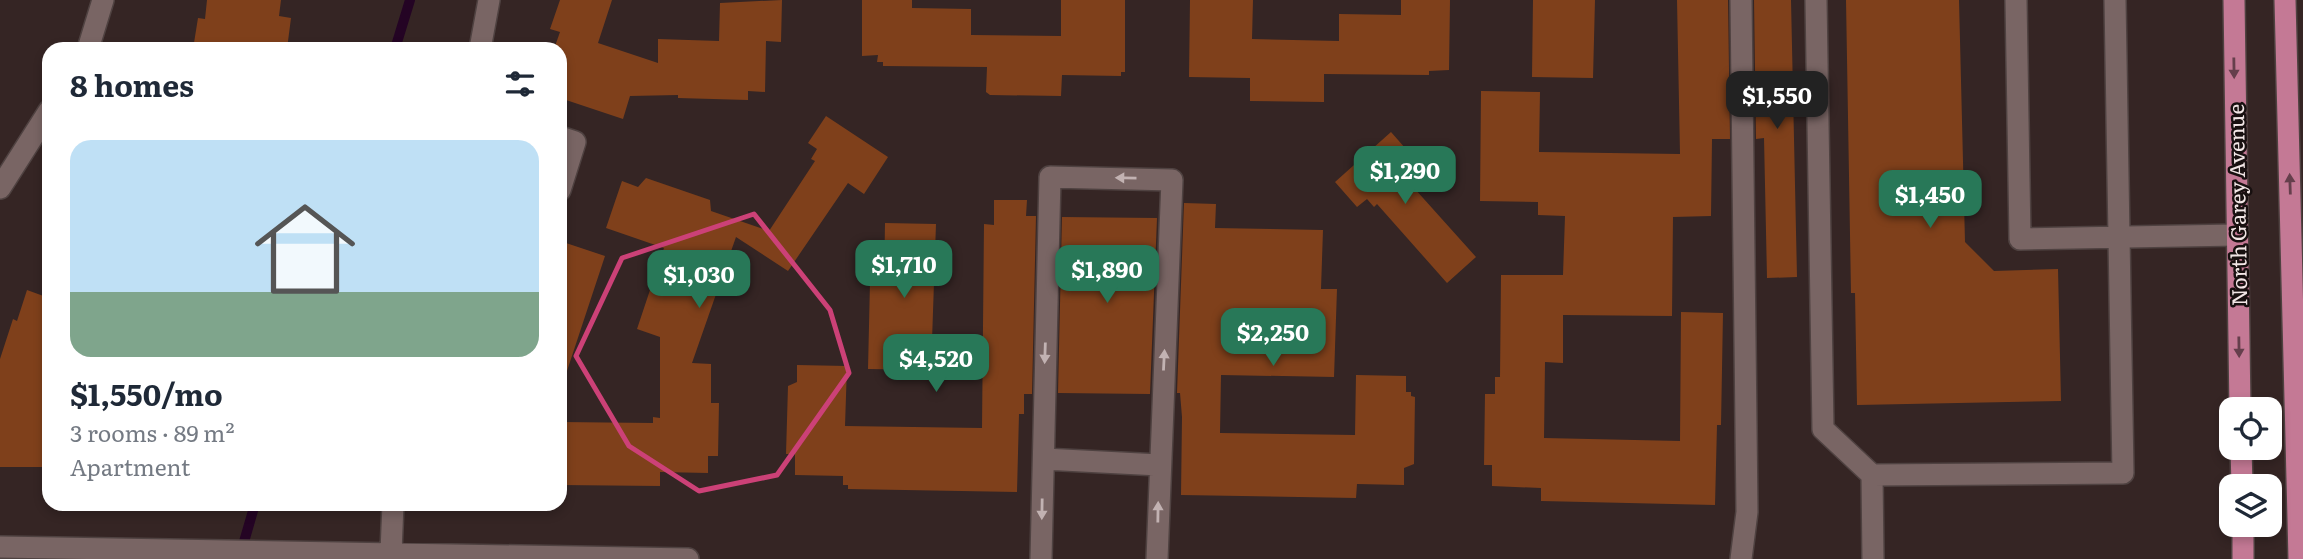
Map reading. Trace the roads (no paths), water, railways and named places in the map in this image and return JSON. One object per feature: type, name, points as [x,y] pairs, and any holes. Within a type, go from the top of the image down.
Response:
[{"type":"main road","name":"North Garey Avenue","points":[[2234,0],[2240,397]]},
{"type":"main road","points":[[2285,0],[2299,559]]},
{"type":"main road","points":[[2243,537],[2243,559]]},
{"type":"street","points":[[90,42],[103,0]]},
{"type":"street","points":[[481,42],[489,0]]},
{"type":"street","points":[[1741,0],[1747,512],[1741,559]]},
{"type":"street","points":[[1816,0],[1823,429],[1872,475],[2123,472],[2115,0]]},
{"type":"street","points":[[2016,0],[2021,239],[2236,235]]},
{"type":"street","points":[[0,188],[42,122]]},
{"type":"street","points":[[567,139],[575,142],[567,168]]},
{"type":"street","points":[[1041,559],[1050,177],[1172,180],[1157,559]]},
{"type":"street","points":[[1044,459],[1159,465]]},
{"type":"street","points":[[1872,475],[1873,559]]},
{"type":"street","points":[[391,552],[393,511]]},
{"type":"street","points":[[0,547],[688,559]]},
{"type":"waterway","points":[[397,42],[410,0]]},
{"type":"waterway","points":[[241,552],[253,511]]}]
